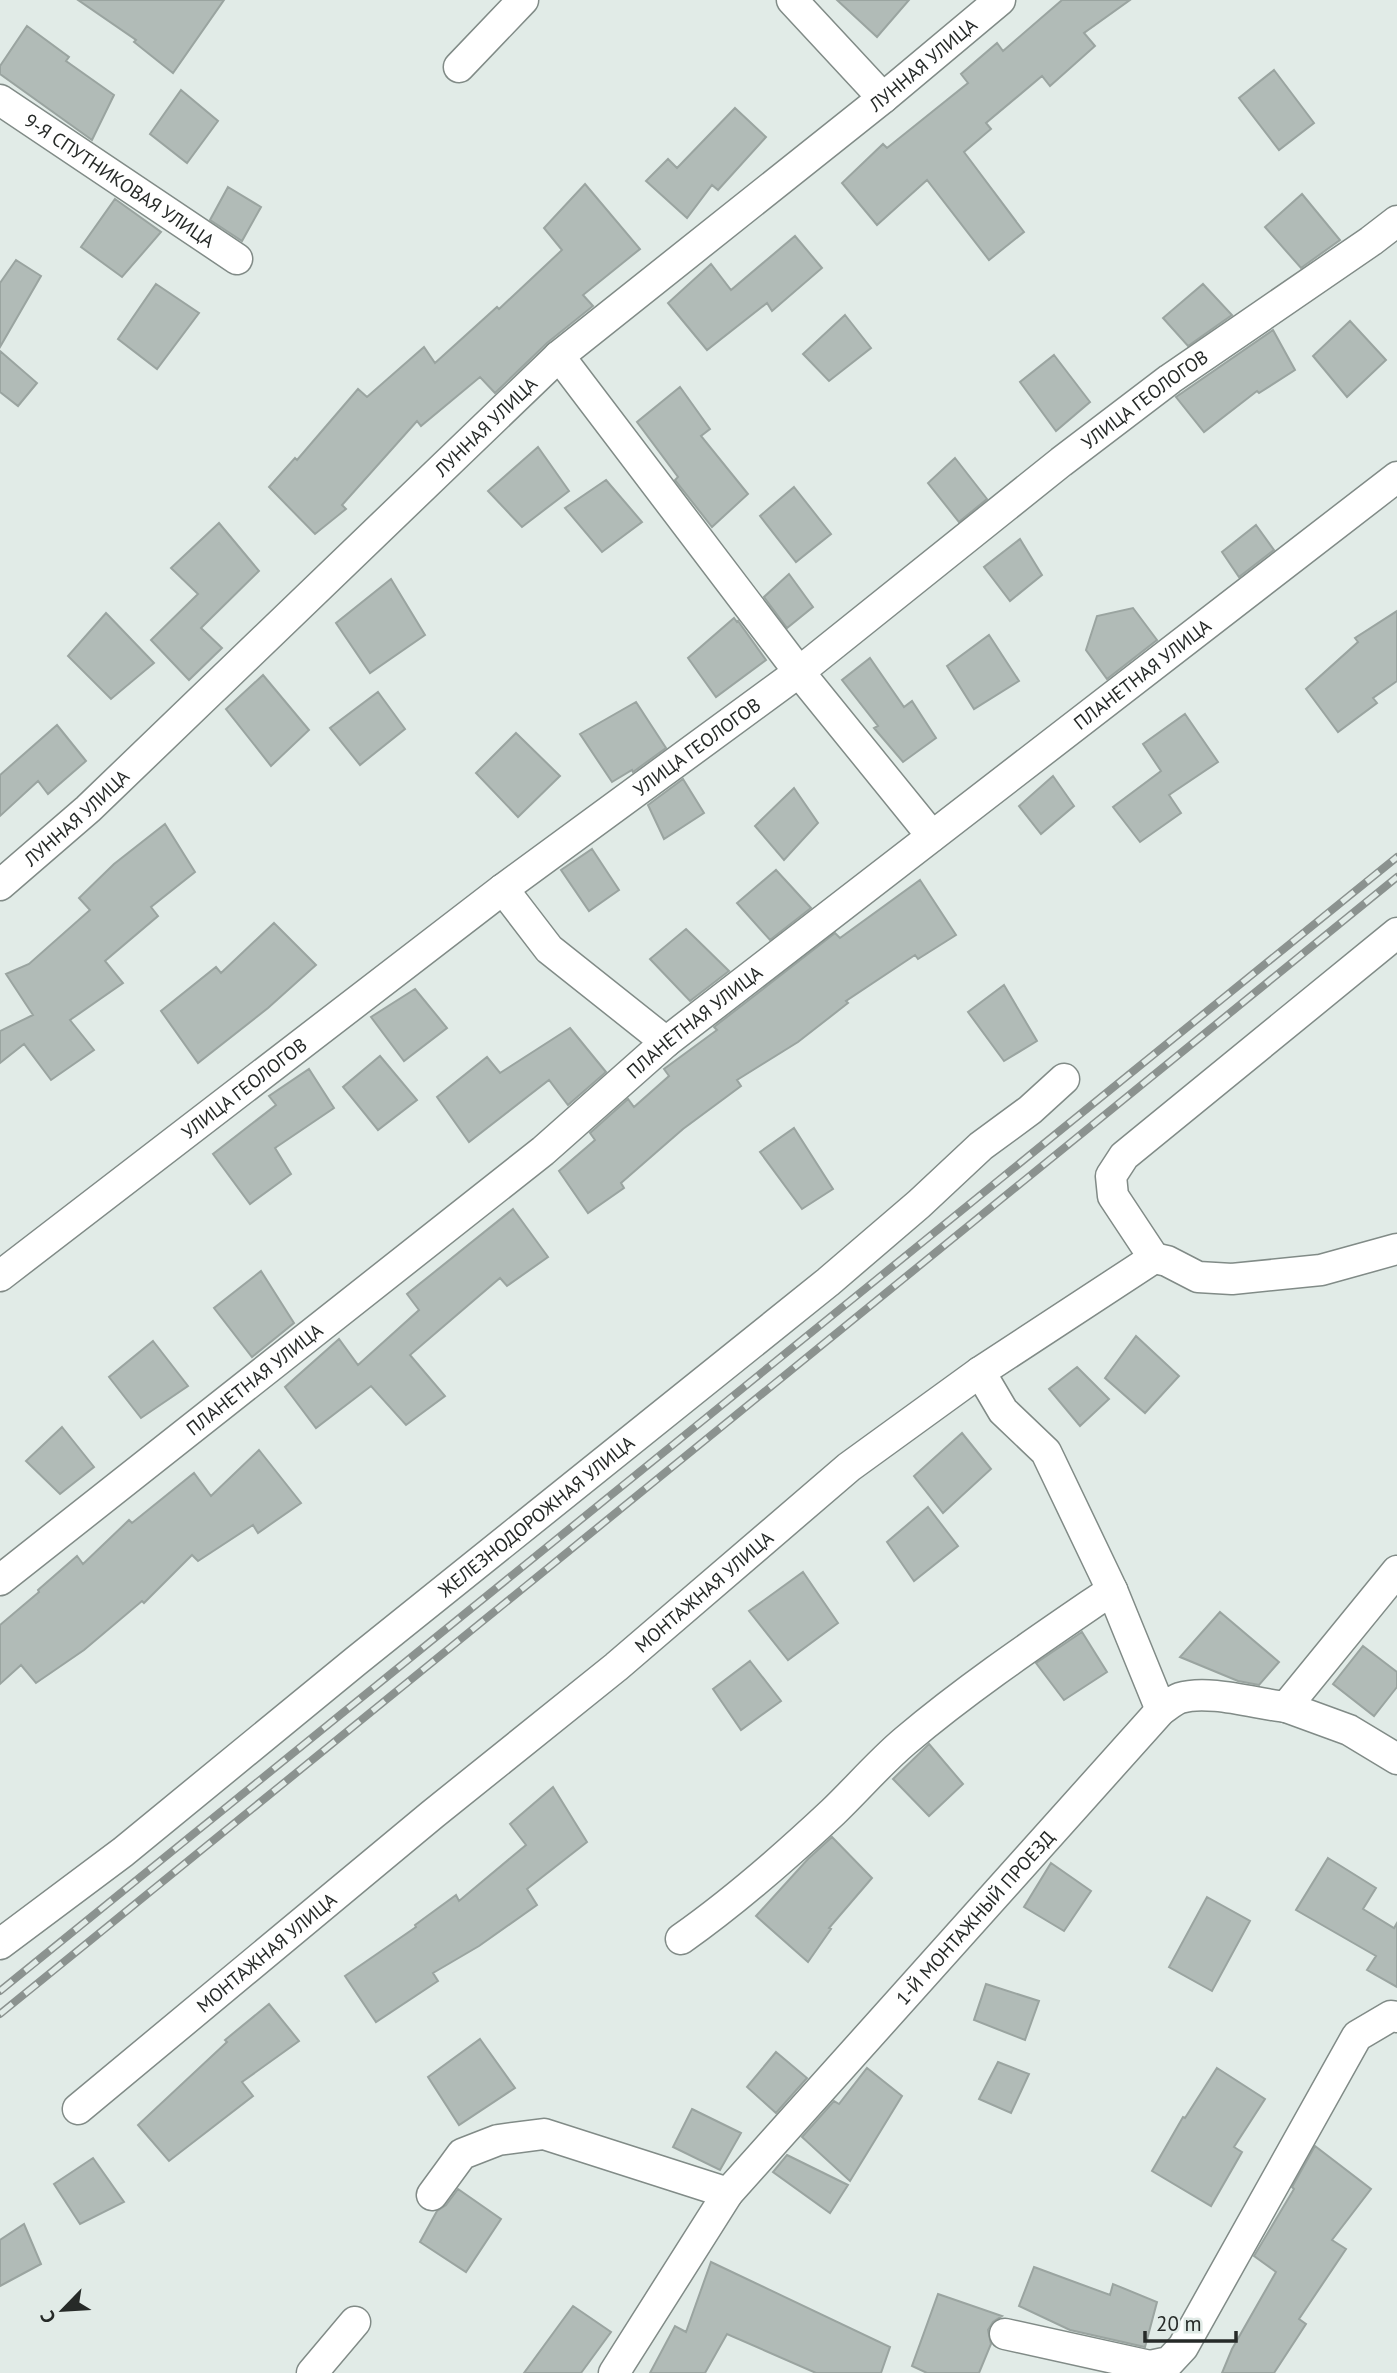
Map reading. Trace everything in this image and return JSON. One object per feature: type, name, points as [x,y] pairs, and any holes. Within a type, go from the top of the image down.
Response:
[{"type":"street","points":[[459,67],[523,0]]},
{"type":"street","points":[[792,0],[883,98]]},
{"type":"street","name":"ЛУННАЯ УЛИЦА","points":[[0,885],[88,809],[559,356],[883,98],[1000,0]]},
{"type":"street","name":"9-Я СПУТНИКОВАЯ УЛИЦА","points":[[0,100],[237,260]]},
{"type":"street","name":"УЛИЦА ГЕОЛОГОВ","points":[[0,1276],[503,889],[799,672],[1061,462],[1170,379],[1397,221]]},
{"type":"street","points":[[559,356],[799,672],[932,836]]},
{"type":"street","name":"ПЛАНЕТНАЯ УЛИЦА","points":[[0,1580],[543,1152],[666,1042],[1397,477]]},
{"type":"street","points":[[503,889],[549,948],[666,1042]]},
{"type":"street","points":[[1397,933],[1124,1156],[1111,1176],[1113,1196],[1154,1258],[1167,1261],[1198,1277],[1232,1279],[1321,1270],[1397,1249]]},
{"type":"street","name":"ЖЕЛЕЗНОДОРОЖНАЯ УЛИЦА","points":[[0,1944],[123,1852],[817,1291],[981,1146],[1030,1110],[1064,1079]]},
{"type":"street","name":"МОНТАЖНАЯ УЛИЦА","points":[[78,2109],[433,1814],[616,1667],[849,1467],[980,1371],[1154,1258]]},
{"type":"street","points":[[980,1371],[1003,1411],[1046,1452],[1112,1590],[1161,1710]]},
{"type":"street","points":[[1286,1707],[1397,1571]]},
{"type":"street","points":[[681,1939],[753,1884],[833,1812],[903,1742],[965,1694],[1112,1590]]},
{"type":"street","name":"1-Й МОНТАЖНЫЙ ПРОЕЗД","points":[[614,2373],[728,2193],[1161,1710],[1180,1698],[1202,1696],[1286,1707],[1349,1730],[1397,1759]]},
{"type":"street","points":[[1005,2334],[1150,2366],[1168,2362],[1183,2347],[1357,2036],[1391,2016],[1397,2017]]},
{"type":"street","points":[[432,2194],[461,2154],[498,2140],[544,2134],[728,2193]]},
{"type":"street","points":[[312,2373],[355,2322]]},
{"type":"building","points":[[78,0],[224,0],[173,73],[134,42],[136,40]]},
{"type":"building","points":[[837,0],[909,0],[877,37]]},
{"type":"building","points":[[1062,0],[1130,0],[1084,33],[1095,46],[1050,86],[1042,76],[986,123],[991,129],[964,152],[1024,232],[989,260],[927,180],[877,225],[842,183],[883,144],[887,148],[968,83],[961,74],[997,43],[1003,51]]},
{"type":"building","points":[[27,26],[69,57],[66,61],[114,95],[92,140],[0,74],[0,66]]},
{"type":"building","points":[[1274,70],[1314,123],[1279,150],[1239,98]]},
{"type":"building","points":[[181,90],[218,121],[187,163],[150,134]]},
{"type":"building","points":[[735,108],[766,137],[718,190],[712,185],[687,218],[646,181],[668,159],[677,168]]},
{"type":"building","points":[[585,184],[640,249],[583,295],[593,306],[547,343],[495,393],[480,377],[421,426],[417,421],[342,505],[346,509],[315,534],[269,487],[295,458],[297,460],[358,389],[367,397],[424,347],[435,363],[497,307],[499,309],[562,250],[544,228]]},
{"type":"building","points":[[228,187],[261,207],[242,241],[210,220]]},
{"type":"building","points":[[1302,194],[1340,240],[1301,268],[1265,227]]},
{"type":"building","points":[[115,199],[161,232],[122,277],[81,247]]},
{"type":"building","points":[[795,236],[822,268],[772,311],[767,303],[707,350],[668,303],[711,264],[731,290]]},
{"type":"building","points":[[16,260],[41,276],[0,347],[0,283]]},
{"type":"building","points":[[156,284],[199,313],[157,369],[118,339]]},
{"type":"building","points":[[1203,284],[1232,315],[1188,346],[1163,318]]},
{"type":"building","points":[[845,315],[871,348],[829,381],[803,354]]},
{"type":"building","points":[[1350,321],[1386,360],[1347,397],[1313,356]]},
{"type":"building","points":[[1273,330],[1295,370],[1259,393],[1257,391],[1204,432],[1176,397]]},
{"type":"building","points":[[0,351],[37,383],[18,406],[0,392]]},
{"type":"building","points":[[1054,355],[1090,402],[1056,431],[1020,382]]},
{"type":"building","points":[[680,387],[710,429],[701,436],[748,494],[712,527],[675,480],[678,477],[637,422]]},
{"type":"building","points":[[538,447],[569,491],[522,527],[488,491]]},
{"type":"building","points":[[955,458],[987,499],[959,522],[928,483]]},
{"type":"building","points":[[606,480],[642,522],[602,552],[565,508]]},
{"type":"building","points":[[794,487],[831,534],[796,562],[760,516]]},
{"type":"building","points":[[219,523],[259,571],[201,628],[222,648],[189,680],[151,640],[198,594],[171,568]]},
{"type":"building","points":[[1256,525],[1274,550],[1239,577],[1222,552]]},
{"type":"building","points":[[1020,539],[1042,575],[1010,601],[984,567]]},
{"type":"building","points":[[789,574],[813,607],[787,628],[764,597]]},
{"type":"building","points":[[391,579],[425,635],[370,673],[336,623]]},
{"type":"building","points":[[1133,608],[1157,640],[1107,679],[1086,650],[1097,616]]},
{"type":"building","points":[[1397,611],[1397,681],[1373,698],[1377,703],[1338,732],[1306,689],[1358,642],[1355,638]]},
{"type":"building","points":[[106,613],[154,663],[111,699],[68,656]]},
{"type":"building","points":[[734,618],[766,660],[716,697],[688,658]]},
{"type":"building","points":[[989,635],[1019,681],[974,709],[947,666]]},
{"type":"building","points":[[870,658],[904,707],[912,701],[936,738],[903,762],[874,728],[878,726],[842,680]]},
{"type":"building","points":[[263,675],[309,730],[271,766],[226,709]]},
{"type":"building","points":[[378,692],[405,729],[360,765],[330,728]]},
{"type":"building","points":[[636,702],[666,748],[633,772],[632,770],[612,782],[580,734]]},
{"type":"building","points":[[1185,714],[1218,762],[1169,795],[1181,813],[1140,842],[1113,807],[1161,771],[1143,744]]},
{"type":"building","points":[[57,725],[86,761],[48,794],[38,781],[0,816],[0,775]]},
{"type":"building","points":[[516,733],[560,776],[518,817],[476,773]]},
{"type":"building","points":[[1053,776],[1074,806],[1041,834],[1019,806]]},
{"type":"building","points":[[683,779],[704,813],[664,839],[648,805]]},
{"type":"building","points":[[794,788],[818,823],[784,860],[755,826]]},
{"type":"building","points":[[165,824],[195,872],[151,907],[158,916],[105,961],[123,983],[70,1020],[94,1050],[51,1080],[24,1044],[0,1063],[0,1031],[33,1015],[6,974],[29,964],[90,910],[79,898],[114,864]]},
{"type":"building","points":[[592,849],[619,890],[589,911],[561,870]]},
{"type":"building","points":[[776,870],[811,908],[770,940],[737,903]]},
{"type":"building","points":[[920,880],[956,935],[918,959],[915,955],[846,1001],[848,1003],[798,1042],[737,1080],[741,1086],[683,1129],[621,1183],[624,1188],[588,1213],[559,1171],[595,1140],[590,1133],[628,1099],[634,1107],[669,1076],[664,1069],[717,1030],[714,1027],[835,933],[840,938]]},
{"type":"building","points":[[274,923],[316,965],[268,1008],[198,1063],[161,1011],[216,967],[221,973]]},
{"type":"building","points":[[686,929],[729,971],[690,1001],[650,959]]},
{"type":"building","points":[[1004,985],[1037,1041],[1004,1061],[968,1012]]},
{"type":"building","points":[[415,989],[447,1028],[404,1061],[371,1017]]},
{"type":"building","points":[[570,1028],[606,1072],[568,1105],[549,1080],[469,1142],[437,1097],[487,1057],[500,1073]]},
{"type":"building","points":[[380,1056],[417,1100],[378,1130],[343,1087]]},
{"type":"building","points":[[309,1069],[334,1108],[275,1148],[291,1174],[250,1204],[213,1154],[276,1105],[269,1096]]},
{"type":"building","points":[[794,1128],[833,1189],[802,1209],[760,1152]]},
{"type":"building","points":[[513,1209],[548,1257],[507,1286],[500,1278],[410,1355],[445,1396],[406,1425],[371,1386],[316,1428],[285,1387],[339,1339],[358,1365],[419,1310],[407,1294]]},
{"type":"building","points":[[261,1271],[294,1323],[252,1357],[214,1308]]},
{"type":"building","points":[[1136,1336],[1179,1376],[1145,1413],[1105,1378]]},
{"type":"building","points":[[153,1341],[188,1386],[141,1418],[109,1377]]},
{"type":"building","points":[[1077,1367],[1109,1399],[1080,1426],[1049,1389]]},
{"type":"building","points":[[62,1427],[94,1467],[60,1494],[26,1461]]},
{"type":"building","points":[[962,1433],[991,1469],[943,1513],[914,1476]]},
{"type":"building","points":[[259,1450],[301,1503],[258,1533],[253,1525],[198,1561],[192,1555],[144,1603],[142,1601],[84,1650],[36,1683],[21,1665],[0,1684],[0,1625],[39,1592],[38,1590],[77,1556],[83,1564],[129,1520],[132,1523],[194,1473],[211,1496]]},
{"type":"building","points":[[928,1507],[958,1546],[914,1581],[887,1542]]},
{"type":"building","points":[[803,1572],[838,1623],[788,1660],[749,1611]]},
{"type":"building","points":[[1220,1612],[1279,1662],[1259,1685],[1238,1681],[1180,1657]]},
{"type":"building","points":[[1082,1632],[1107,1672],[1064,1700],[1036,1663]]},
{"type":"building","points":[[1363,1646],[1397,1672],[1397,1687],[1374,1716],[1333,1684]]},
{"type":"building","points":[[750,1661],[781,1701],[741,1730],[713,1689]]},
{"type":"building","points":[[929,1744],[963,1784],[929,1816],[893,1779]]},
{"type":"building","points":[[553,1787],[587,1842],[527,1889],[537,1905],[479,1946],[433,1973],[438,1981],[376,2022],[345,1976],[416,1927],[415,1925],[456,1895],[459,1901],[526,1845],[510,1824]]},
{"type":"building","points":[[832,1837],[872,1878],[829,1928],[831,1929],[808,1962],[756,1916]]},
{"type":"building","points":[[1328,1858],[1376,1888],[1363,1909],[1394,1928],[1397,1923],[1397,1987],[1367,1970],[1376,1956],[1296,1910]]},
{"type":"building","points":[[1051,1863],[1091,1891],[1064,1931],[1024,1907]]},
{"type":"building","points":[[1207,1897],[1250,1921],[1212,1991],[1169,1967]]},
{"type":"building","points":[[986,1984],[1039,2001],[1025,2040],[974,2020]]},
{"type":"building","points":[[269,2004],[299,2041],[242,2082],[253,2096],[169,2161],[138,2125],[227,2042],[225,2040]]},
{"type":"building","points":[[480,2039],[515,2088],[459,2125],[428,2077]]},
{"type":"building","points":[[776,2052],[807,2078],[776,2113],[747,2087]]},
{"type":"building","points":[[998,2062],[1029,2074],[1011,2113],[979,2099]]},
{"type":"building","points":[[867,2068],[902,2096],[850,2181],[802,2137],[834,2101],[839,2104]]},
{"type":"building","points":[[1217,2068],[1265,2099],[1234,2147],[1242,2152],[1211,2206],[1152,2171],[1183,2117],[1185,2118]]},
{"type":"building","points":[[692,2109],[741,2133],[720,2170],[673,2147]]},
{"type":"building","points":[[1315,2146],[1371,2189],[1332,2240],[1346,2249],[1299,2319],[1306,2324],[1274,2373],[1222,2373],[1232,2349],[1276,2272],[1254,2256],[1294,2189],[1292,2187]]},
{"type":"building","points":[[787,2155],[848,2185],[830,2213],[773,2172]]},
{"type":"building","points":[[93,2158],[124,2202],[80,2224],[54,2184]]},
{"type":"building","points":[[458,2189],[501,2219],[466,2272],[420,2242],[437,2211],[446,2205]]},
{"type":"building","points":[[24,2224],[41,2264],[0,2286],[0,2240]]},
{"type":"building","points":[[711,2262],[890,2347],[881,2373],[816,2373],[727,2334],[705,2373],[650,2373],[675,2326],[686,2332]]},
{"type":"building","points":[[1034,2267],[1110,2295],[1113,2284],[1157,2302],[1145,2347],[1070,2330],[1019,2306]]},
{"type":"building","points":[[938,2294],[1002,2316],[993,2322],[988,2330],[991,2344],[979,2373],[927,2373],[912,2366]]},
{"type":"building","points":[[573,2306],[611,2332],[581,2373],[524,2373]]},
{"type":"railway","points":[[0,1991],[1397,857]]},
{"type":"railway","points":[[0,2014],[1397,877]]}]
